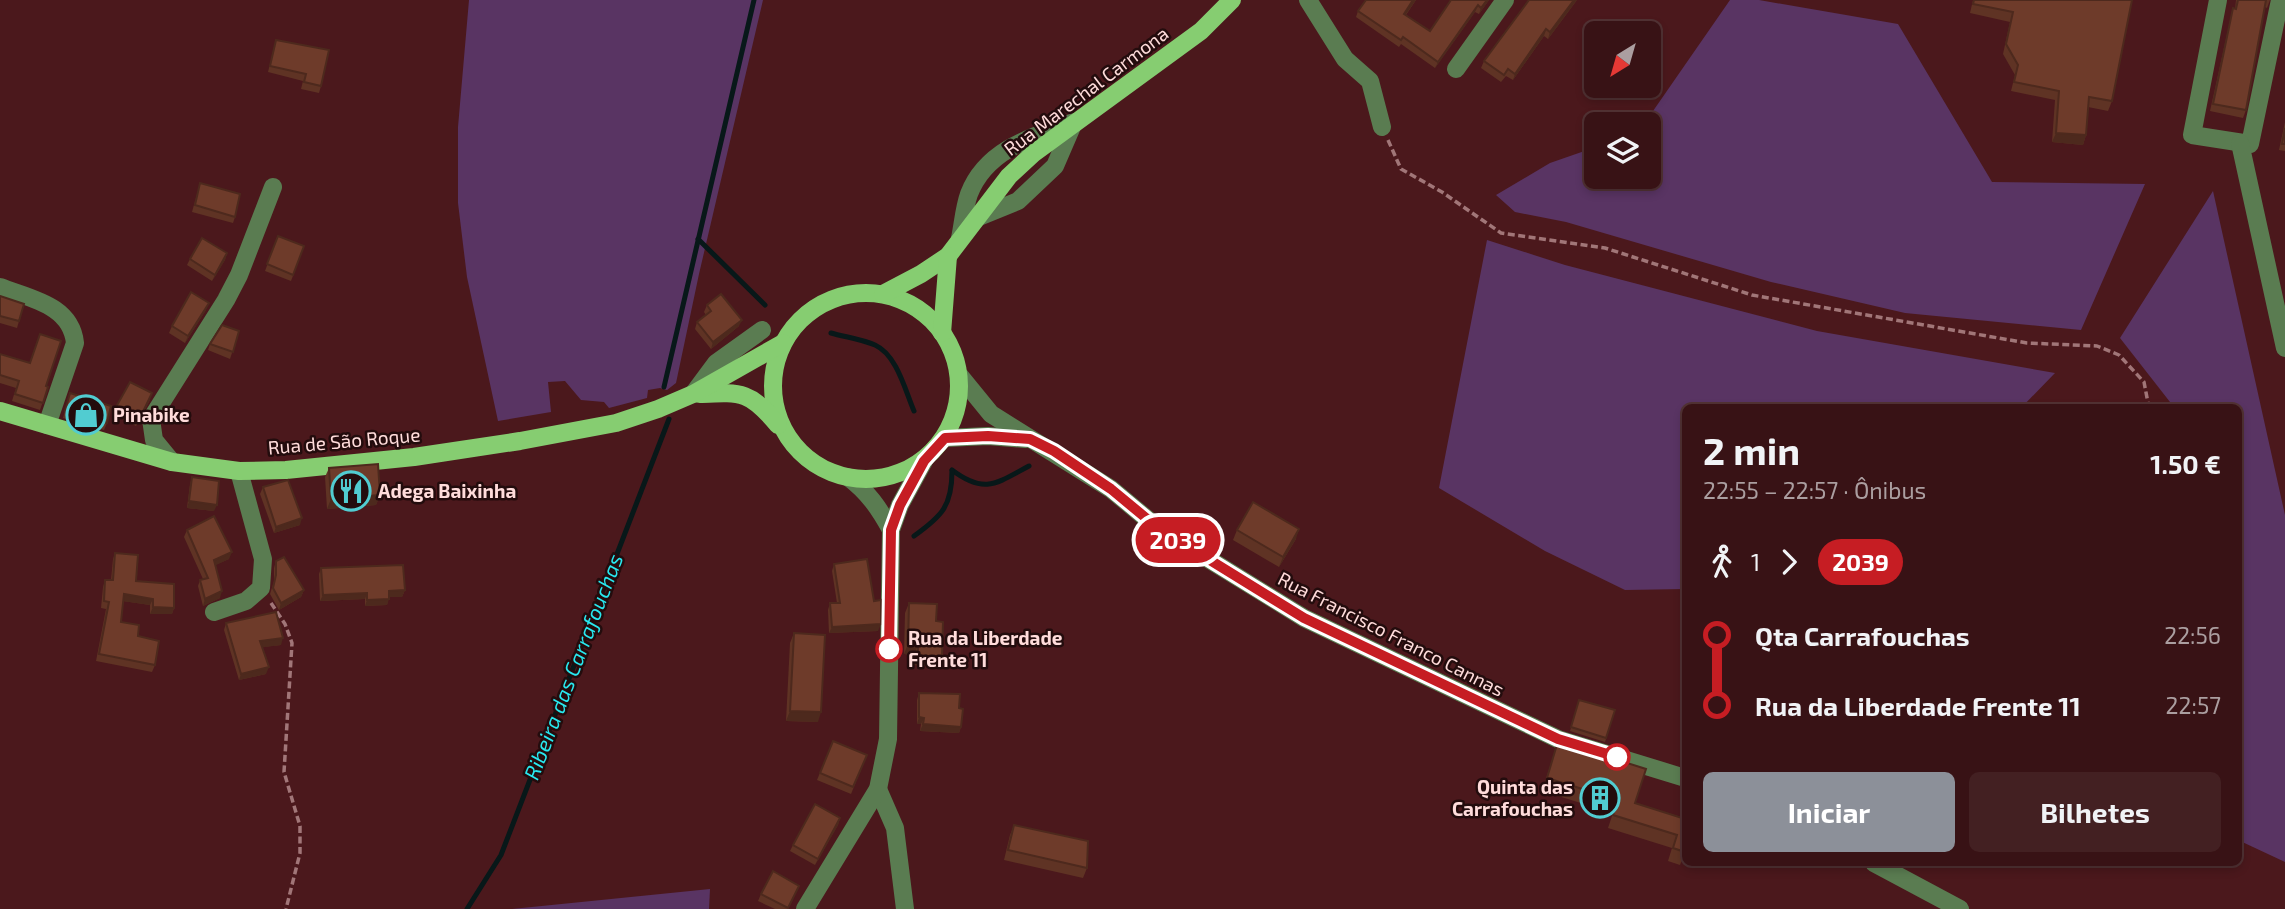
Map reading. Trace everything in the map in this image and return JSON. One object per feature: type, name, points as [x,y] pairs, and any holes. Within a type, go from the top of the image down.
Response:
[{"type":"main road","name":"Rua Marechal Carmona","points":[[883,294],[948,256],[1009,176],[1034,153],[1201,31],[1232,0]]},
{"type":"main road","name":"Rua Marechal Carmona","points":[[942,333],[948,256]]},
{"type":"main road","points":[[853,293],[883,294],[910,304],[935,323],[942,333],[952,347],[960,376],[958,408],[945,438],[924,461],[895,476],[863,480],[848,477],[832,473],[804,457],[784,432],[774,401],[774,371],[783,343],[801,319],[825,302],[853,293]]},
{"type":"main road","name":"Rua de São Roque","points":[[0,411],[172,462],[239,471],[286,470],[414,457],[615,423],[658,410],[693,394],[783,343]]},
{"type":"main road","name":"Rua de São Roque","points":[[693,394],[745,394],[767,411],[784,432]]},
{"type":"street","points":[[1308,0],[1345,59],[1370,81],[1382,127]]},
{"type":"street","points":[[1456,69],[1505,0]]},
{"type":"street","points":[[2218,0],[2192,135],[2245,143]]},
{"type":"street","points":[[2280,0],[2245,143],[2285,348]]},
{"type":"street","points":[[960,238],[972,186],[986,167],[1016,142],[1074,122]]},
{"type":"street","points":[[172,462],[155,440],[151,419],[226,300],[239,275],[272,187]]},
{"type":"street","points":[[0,287],[59,311],[69,321],[74,332],[75,343],[47,425]]},
{"type":"street","points":[[693,394],[716,363],[762,330]]},
{"type":"street","name":"Rua Francisco Franco Cannas","points":[[960,376],[991,414],[1111,489],[1158,528],[1304,618],[1558,739],[1682,777]]},
{"type":"street","name":"Rua Francisco Franco Cannas","points":[[945,438],[988,436],[1030,439]]},
{"type":"street","points":[[805,909],[878,789],[888,739],[891,530],[900,505],[924,461]]},
{"type":"street","points":[[214,612],[246,601],[261,588],[263,559],[239,471]]},
{"type":"street","points":[[848,477],[866,491],[879,507],[891,530]]},
{"type":"street","points":[[878,789],[895,828],[905,909]]},
{"type":"street","points":[[1880,866],[1960,909]]},
{"type":"path","points":[[1382,127],[1401,169],[1442,192],[1502,233],[1605,248],[1752,295],[2027,343],[2097,346],[2119,355],[2144,382],[2148,404]]},
{"type":"path","points":[[261,588],[285,624],[292,643],[284,772],[300,826],[300,853],[286,909]]},
{"type":"shaded area","points":[[469,0],[763,0],[676,383],[667,390],[648,390],[647,398],[609,408],[604,402],[581,400],[565,381],[548,382],[551,412],[498,421],[467,277],[458,203],[458,127]]},
{"type":"shaded area","points":[[1730,0],[1759,0],[1898,24],[1992,182],[2145,184],[2081,330],[1905,313],[1771,282],[1566,222],[1515,212],[1496,195],[1550,163],[1584,151],[1584,189],[1661,189],[1661,112],[1652,112]]},
{"type":"shaded area","points":[[2213,191],[2285,515],[2285,862],[2242,842],[2242,404],[2170,404],[2120,338]]},
{"type":"shaded area","points":[[1487,240],[1565,265],[1817,331],[2055,373],[2025,404],[1682,404],[1682,589],[1625,590],[1545,551],[1439,488]]},
{"type":"shaded area","points":[[710,889],[709,909],[512,909]]},
{"type":"building","points":[[1366,0],[1413,0],[1404,14],[1430,31],[1451,0],[1487,0],[1481,8],[1478,5],[1438,62],[1403,37],[1401,40],[1358,11]]},
{"type":"building","points":[[1529,0],[1574,0],[1550,32],[1546,29],[1515,74],[1508,69],[1504,75],[1484,61]]},
{"type":"building","points":[[1974,0],[2132,0],[2112,101],[2089,97],[2086,135],[2056,133],[2059,91],[2014,82],[2018,65],[2006,44],[2013,12],[1973,4]]},
{"type":"building","points":[[2238,0],[2266,0],[2246,110],[2213,104],[2233,8],[2236,9]]},
{"type":"building","points":[[276,40],[329,50],[321,86],[304,82],[306,74],[270,66]]},
{"type":"building","points":[[200,183],[240,194],[235,217],[195,205]]},
{"type":"building","points":[[278,236],[304,246],[293,275],[267,264]]},
{"type":"building","points":[[202,238],[227,253],[215,275],[190,259]]},
{"type":"building","points":[[191,292],[209,303],[188,336],[172,326]]},
{"type":"building","points":[[721,294],[742,320],[713,342],[697,322],[711,311],[707,305]]},
{"type":"building","points":[[0,296],[24,304],[19,321],[0,316]]},
{"type":"building","points":[[222,325],[239,331],[233,352],[210,344]]},
{"type":"building","points":[[40,334],[61,341],[43,403],[15,394],[19,381],[0,375],[0,354],[30,363]]},
{"type":"building","points":[[130,382],[152,393],[139,420],[116,407]]},
{"type":"building","points":[[70,393],[111,406],[107,423],[65,411]]},
{"type":"building","name":"Adega Baixinha","points":[[378,464],[380,495],[331,499],[329,468]]},
{"type":"building","points":[[192,477],[219,481],[217,505],[189,501]]},
{"type":"building","points":[[288,480],[302,518],[276,527],[263,487]]},
{"type":"building","points":[[1253,502],[1299,529],[1283,557],[1237,530]]},
{"type":"building","points":[[214,516],[232,552],[214,560],[222,591],[205,599],[200,580],[208,578],[187,530]]},
{"type":"building","points":[[115,553],[138,555],[136,581],[174,584],[174,608],[153,607],[153,599],[124,594],[121,622],[139,625],[138,636],[159,641],[155,665],[99,654],[109,602],[104,601],[105,580],[113,580]]},
{"type":"building","points":[[284,557],[304,590],[281,603],[273,588],[276,561]]},
{"type":"building","points":[[867,559],[874,601],[881,600],[881,624],[832,627],[830,603],[840,603],[834,564]]},
{"type":"building","points":[[403,565],[405,590],[389,591],[389,599],[367,600],[367,593],[323,595],[321,568]]},
{"type":"building","points":[[909,603],[937,604],[936,621],[943,622],[942,657],[918,655],[918,645],[908,644]]},
{"type":"building","points":[[276,612],[283,638],[260,641],[269,667],[241,674],[226,623]]},
{"type":"building","points":[[794,633],[825,635],[821,712],[790,711]]},
{"type":"building","points":[[919,693],[960,694],[959,708],[963,709],[961,727],[923,724],[924,718],[919,717]]},
{"type":"building","points":[[1579,700],[1615,710],[1606,738],[1571,727]]},
{"type":"building","points":[[833,741],[867,755],[853,787],[820,773]]},
{"type":"building","points":[[1558,741],[1646,769],[1635,803],[1682,818],[1682,851],[1673,848],[1677,835],[1613,815],[1618,800],[1547,778]]},
{"type":"building","points":[[815,804],[840,818],[818,859],[793,845]]},
{"type":"building","points":[[1014,825],[1088,841],[1087,868],[1008,850]]},
{"type":"building","points":[[773,871],[799,886],[788,908],[761,894]]},
{"type":"waterway","name":"Ribeira das Carrafouchas","points":[[664,387],[754,0]]},
{"type":"waterway","points":[[698,239],[765,305]]},
{"type":"waterway","points":[[831,333],[870,343],[883,350],[895,365],[914,411]]},
{"type":"waterway","name":"Ribeira das Carrafouchas","points":[[467,909],[501,855],[669,419]]},
{"type":"waterway","points":[[952,470],[973,482],[991,484],[1029,466]]},
{"type":"waterway","points":[[914,536],[944,509],[950,493],[952,471]]},
{"type":"bus line","name":"2039","points":[[889,649],[891,530],[900,505],[924,461],[945,438],[988,436],[1030,439],[1054,451],[1111,489],[1158,528],[1304,618],[1558,739],[1617,757]]},
{"type":"place","name":"Pinabike","points":[[86,415]]},
{"type":"place","name":"Adega Baixinha","points":[[351,491]]},
{"type":"place","name":"Rua da Liberdade Frente 11","points":[[889,649]]},
{"type":"place","name":"Quinta das Carrafouchas","points":[[1600,798]]}]
